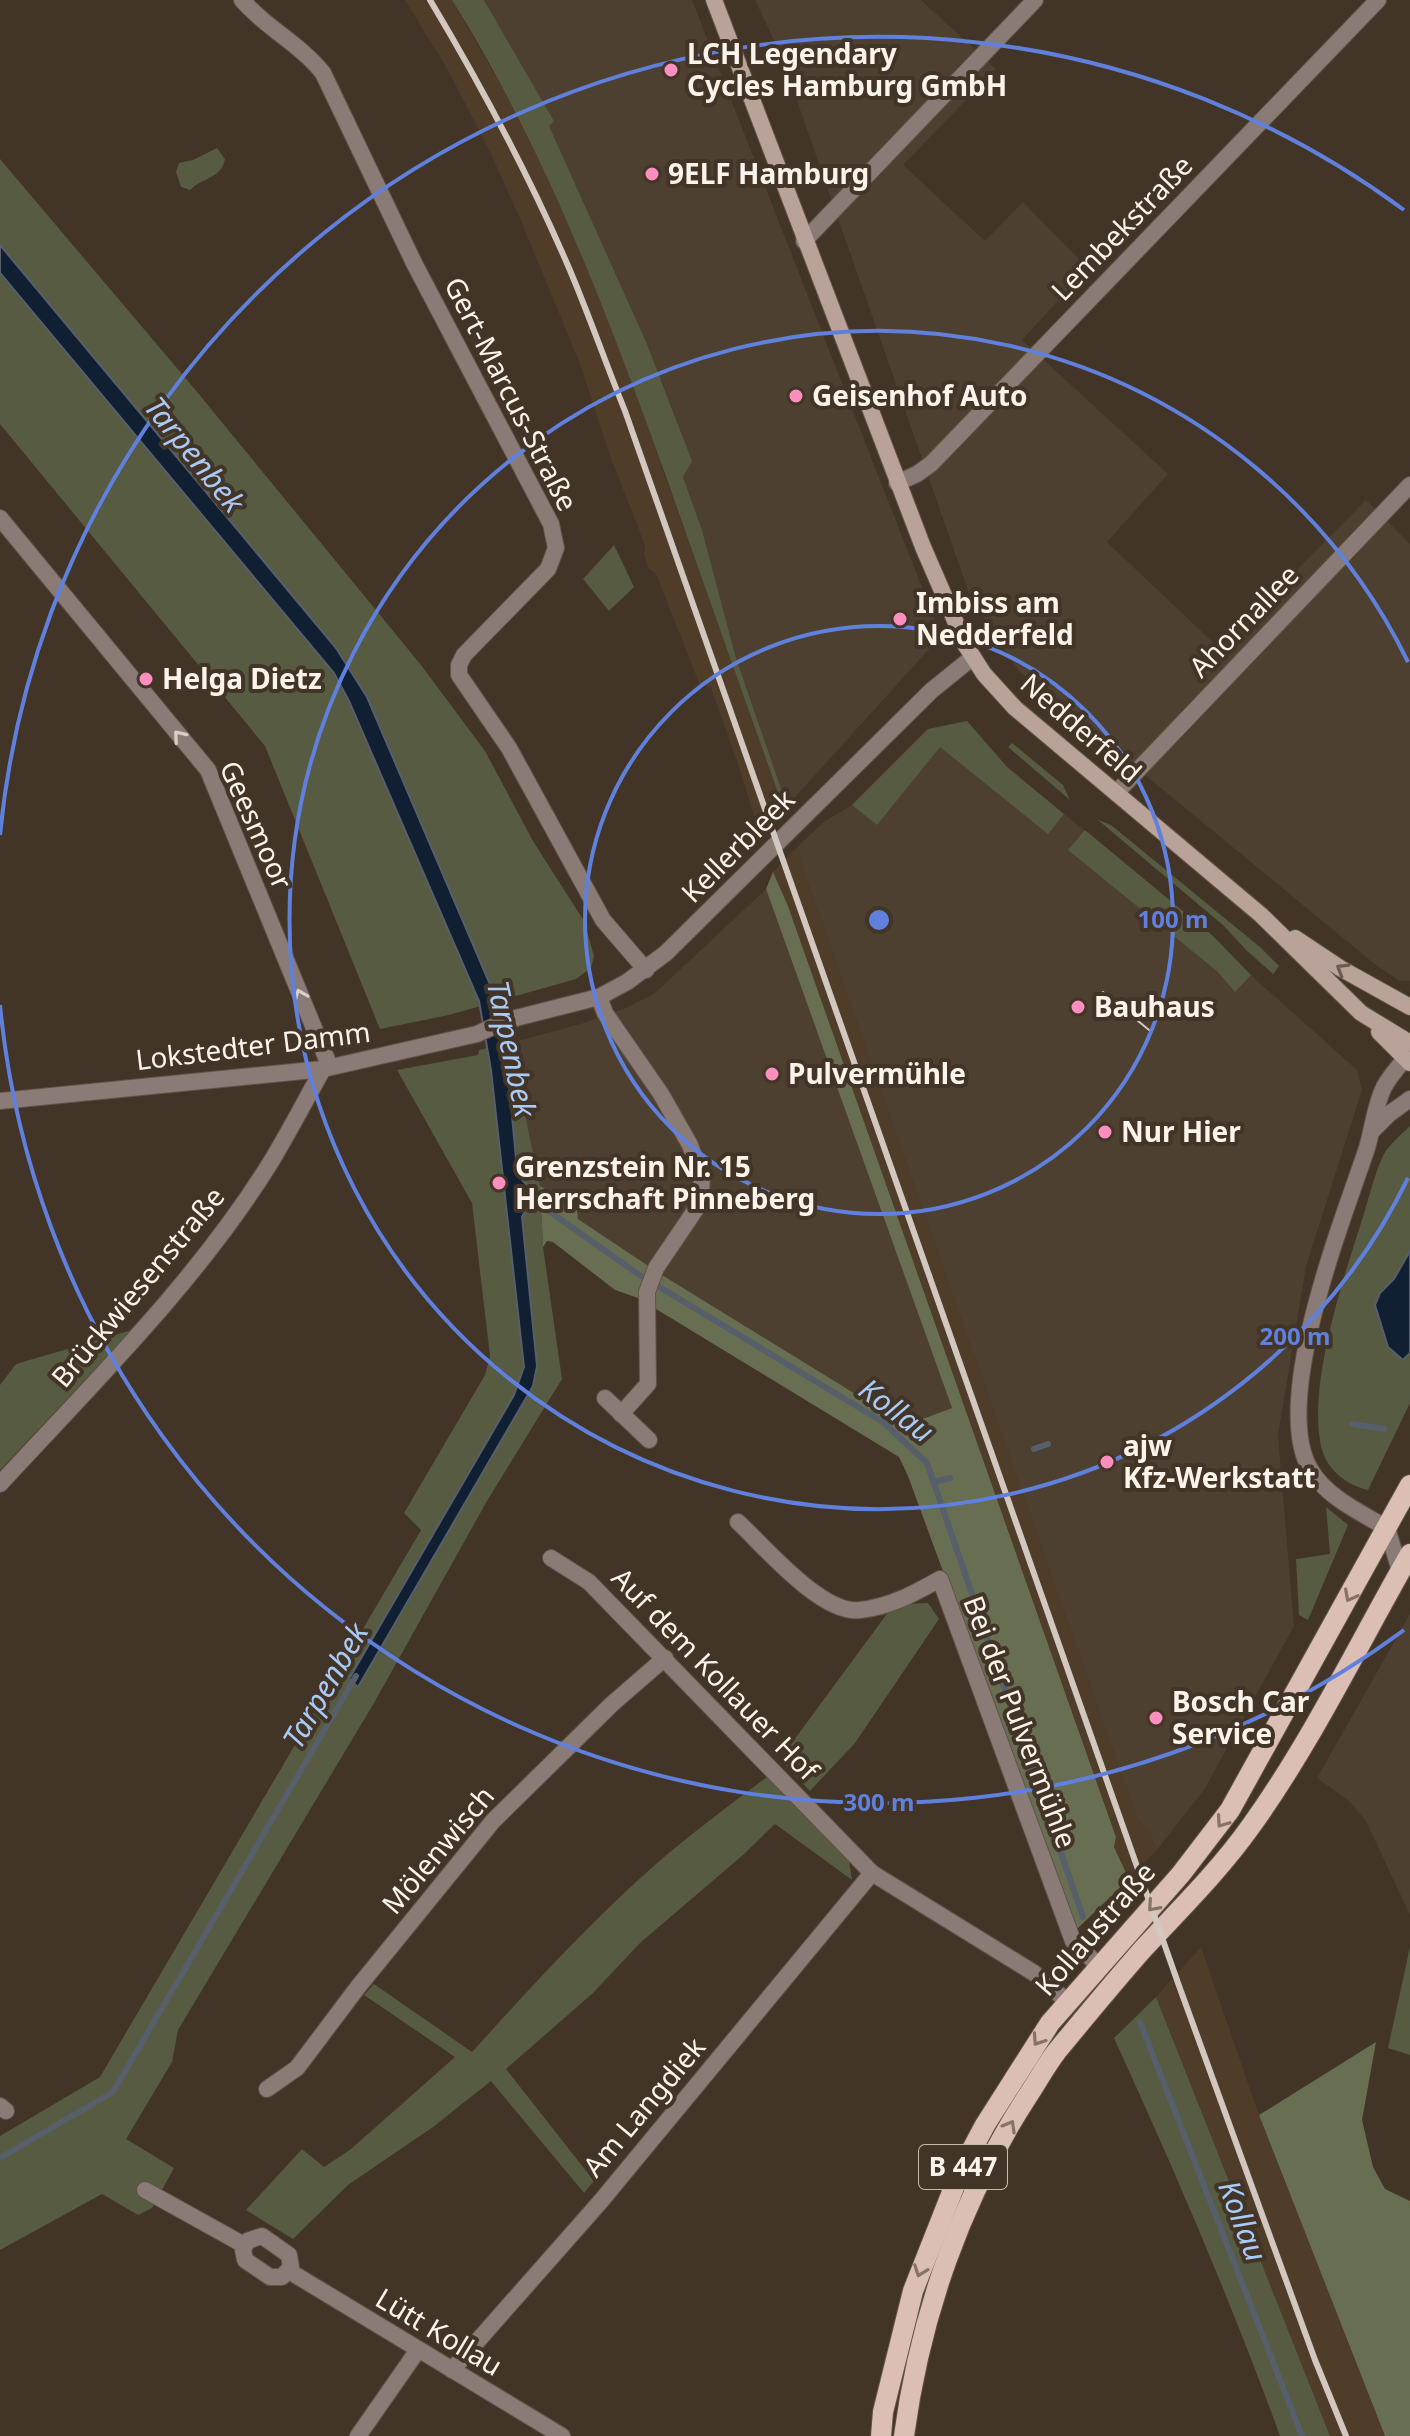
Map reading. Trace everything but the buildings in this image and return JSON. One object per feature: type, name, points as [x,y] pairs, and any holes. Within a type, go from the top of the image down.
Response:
[{"type":"main road","name":"Nedderfeld","points":[[714,0],[897,483],[952,617],[973,657],[1015,708],[1261,915],[1361,1013],[1409,1055]]},
{"type":"main road","name":"Nedderfeld","points":[[1261,915],[1340,968],[1410,1007]]},
{"type":"main road","name":"Kollaustraße","points":[[881,2436],[890,2383],[913,2291],[948,2199],[985,2125],[1025,2060],[1068,2002],[1181,1874],[1230,1810],[1410,1485]]},
{"type":"main road","name":"Kollaustraße","points":[[904,2436],[915,2369],[935,2295],[960,2226],[1010,2125],[1055,2055],[1251,1826],[1288,1769],[1405,1562]]},
{"type":"street","name":"Gert-Marcus-Straße","points":[[242,0],[260,20],[310,57],[323,73],[414,263],[551,524],[556,548],[548,569],[464,655],[459,665],[459,675],[509,748],[603,920],[646,970]]},
{"type":"street","points":[[804,241],[1035,0]]},
{"type":"street","name":"Lembekstraße","points":[[897,483],[931,464],[1378,0]]},
{"type":"street","name":"Ahornallee","points":[[1116,793],[1410,485]]},
{"type":"street","name":"Geesmoor","points":[[0,518],[208,770],[326,1068]]},
{"type":"street","name":"Kellerbleek","points":[[508,1020],[599,997],[646,970],[931,691],[973,657]]},
{"type":"street","points":[[599,997],[605,1013],[661,1094],[690,1145],[702,1178],[700,1203],[656,1268],[647,1292],[648,1384],[621,1414]]},
{"type":"street","name":"Lokstedter Damm","points":[[0,1101],[326,1068],[477,1034],[508,1020]]},
{"type":"street","points":[[1405,1562],[1387,1528],[1339,1498],[1310,1470],[1302,1449],[1299,1418],[1307,1344],[1338,1231],[1384,1088],[1409,1055]]},
{"type":"street","name":"Brückwiesenstraße","points":[[0,1484],[154,1318],[202,1258],[269,1165],[326,1068]]},
{"type":"street","points":[[1373,1130],[1410,1099]]},
{"type":"street","points":[[605,1398],[649,1440]]},
{"type":"street","name":"Bei der Pulvermühle","points":[[738,1522],[819,1598],[836,1607],[858,1611],[901,1600],[940,1579],[1073,1941],[1099,1966]]},
{"type":"street","name":"Auf dem Kollauer Hof","points":[[551,1558],[589,1582],[872,1873],[1034,1973],[1068,2002]]},
{"type":"street","name":"Mölenwisch","points":[[267,2089],[297,2068],[358,1987],[493,1821],[612,1704],[665,1658]]},
{"type":"street","name":"Am Langdiek","points":[[452,2370],[601,2201],[872,1873]]},
{"type":"street","name":"Lütt Kollau","points":[[145,2190],[244,2245]]},
{"type":"street","name":"Lütt Kollau","points":[[256,2236],[267,2237],[289,2255],[289,2271],[282,2277],[274,2278],[252,2267],[243,2255],[244,2245],[256,2236]]},
{"type":"street","name":"Lütt Kollau","points":[[289,2271],[562,2436]]},
{"type":"street","points":[[358,2436],[418,2350]]},
{"type":"shaded area","points":[[405,0],[452,0],[518,115],[566,215],[611,324],[784,810],[760,836],[711,688],[699,683],[656,574],[648,568],[645,545],[610,456],[580,364],[521,221],[449,72]]},
{"type":"shaded area","points":[[484,0],[692,0],[941,636],[787,806],[736,658],[702,530],[683,477],[691,461],[677,421],[647,344],[548,125],[554,121]]},
{"type":"shaded area","points":[[755,0],[921,0],[996,69],[903,165],[985,241],[1023,202],[1088,268],[1022,340],[1168,474],[1107,542],[1219,648],[1366,500],[1410,544],[1410,981],[1400,981],[1377,966],[1019,671],[970,596],[781,55]]},
{"type":"shaded area","points":[[967,721],[1007,767],[1213,936],[1234,960],[1357,1070],[1362,1090],[1306,1266],[1278,1435],[1294,1626],[1204,1790],[1156,1851],[1149,1832],[1137,1819],[797,847],[825,821],[852,805],[928,729]]},
{"type":"shaded area","points":[[797,847],[1137,1819],[1149,1832],[1156,1851],[1129,1879],[1114,1846],[1116,1836],[788,906],[773,872]]},
{"type":"shaded area","points":[[766,889],[952,1408],[906,1425],[662,1275],[578,1219],[577,1209],[540,1186],[512,1052],[514,1042],[584,1023],[654,994]]},
{"type":"shaded area","points":[[1410,1614],[1410,1915],[1366,1821],[1348,1800],[1317,1778]]},
{"type":"shaded area","points":[[1201,1947],[1259,2115],[1385,2436],[1330,2436],[1156,1997]]},
{"type":"green space","points":[[452,0],[484,0],[554,121],[549,126],[647,344],[692,461],[683,477],[702,530],[736,658],[787,806],[784,810],[669,485],[574,237],[518,116]]},
{"type":"green space","points":[[217,148],[225,159],[220,170],[190,190],[181,187],[176,172],[179,163]]},
{"type":"green space","points":[[0,159],[193,387],[421,665],[485,751],[533,841],[584,921],[594,956],[591,968],[576,979],[449,1015],[380,1029],[265,746],[0,424]]},
{"type":"green space","points":[[614,545],[634,587],[609,611],[583,579]]},
{"type":"green space","points":[[967,721],[1007,767],[1064,814],[1048,834],[940,747],[877,825],[852,805],[928,729]]},
{"type":"green space","points":[[1012,743],[1063,785],[1070,800],[1008,747]]},
{"type":"green space","points":[[1098,820],[1111,825],[1260,947],[1279,966],[1273,974],[1224,926]]},
{"type":"green space","points":[[1085,830],[1213,936],[1251,975],[1235,992],[1218,972],[1068,850]]},
{"type":"green space","points":[[773,872],[788,906],[1116,1837],[1114,1847],[1129,1879],[1075,1931],[899,1457],[638,1298],[615,1290],[553,1242],[547,1241],[543,1247],[540,1186],[577,1209],[578,1219],[662,1275],[906,1425],[952,1408],[766,889]]},
{"type":"green space","points":[[514,1042],[512,1052],[540,1186],[543,1247],[562,1379],[487,1501],[374,1703],[178,2030],[172,2062],[126,2139],[174,2168],[152,2208],[138,2215],[102,2194],[0,2250],[0,2136],[100,2077],[421,1530],[404,1513],[485,1375],[490,1356],[472,1203],[397,1070],[478,1055],[479,1050]]},
{"type":"green space","points":[[1410,1126],[1410,1403],[1368,1490],[1345,1480],[1327,1462],[1321,1446],[1318,1421],[1319,1394],[1337,1303],[1376,1174],[1387,1149]]},
{"type":"green space","points":[[132,1330],[0,1470],[0,1385],[16,1364]]},
{"type":"green space","points":[[1326,1507],[1348,1525],[1308,1620],[1299,1615],[1296,1559],[1330,1554]]},
{"type":"green space","points":[[928,1603],[939,1619],[855,1743],[810,1791],[780,1759],[889,1611],[909,1604]]},
{"type":"green space","points":[[768,1776],[849,1861],[852,1880],[775,1824],[640,1943],[593,1993],[506,2069],[594,2181],[584,2193],[491,2081],[433,2127],[348,2185],[293,2239],[246,2210],[302,2149],[324,2167],[351,2149],[455,2057],[364,1995],[374,1984],[472,2052],[561,1955],[632,1886],[683,1841]]},
{"type":"green space","points":[[1410,1947],[1410,2055],[1388,2048]]},
{"type":"green space","points":[[1156,1997],[1330,2436],[1280,2436],[1201,2236],[1114,2038]]},
{"type":"green space","points":[[1376,2042],[1362,2120],[1373,2167],[1385,2189],[1410,2201],[1410,2436],[1385,2436],[1259,2115]]},
{"type":"water","points":[[0,245],[336,648],[367,697],[495,996],[506,1051],[517,1169],[534,1193],[522,1217],[537,1366],[533,1386],[358,1687],[349,1679],[514,1395],[524,1367],[491,1070],[479,1001],[334,673],[0,273]]},
{"type":"water","points":[[1410,1251],[1410,1353],[1403,1360],[1388,1347],[1375,1305]]},
{"type":"waterway","name":"Kollau","points":[[526,1195],[638,1274],[883,1422],[927,1463],[1083,1917]]},
{"type":"waterway","points":[[1352,1424],[1384,1429]]},
{"type":"waterway","points":[[1034,1449],[1048,1444]]},
{"type":"waterway","points":[[934,1482],[950,1478]]},
{"type":"waterway","name":"Tarpenbek","points":[[0,2158],[113,2092],[356,1676]]},
{"type":"waterway","name":"Kollau","points":[[1140,2022],[1302,2436]]},
{"type":"tram line","points":[[1103,992],[1149,1030]]},
{"type":"railway","points":[[430,0],[538,199],[625,411],[1178,1983],[1315,2360],[1346,2436]]},
{"type":"place","name":"LCH Legendary Cycles Hamburg GmbH","points":[[671,70]]},
{"type":"place","name":"9ELF Hamburg","points":[[652,174]]},
{"type":"place","name":"Geisenhof Auto","points":[[796,396]]},
{"type":"place","name":"Imbiss am Nedderfeld","points":[[900,619]]},
{"type":"place","name":"Helga Dietz","points":[[146,679]]},
{"type":"place","name":"Bauhaus","points":[[1078,1007]]},
{"type":"place","name":"Pulvermühle","points":[[772,1074]]},
{"type":"place","name":"Nur Hier","points":[[1105,1132]]},
{"type":"place","name":"Grenzstein Nr. 15 Herrschaft Pinneberg","points":[[499,1183]]},
{"type":"place","name":"ajw Kfz-Werkstatt","points":[[1107,1462]]},
{"type":"place","name":"Bosch Car Service","points":[[1156,1718]]}]
